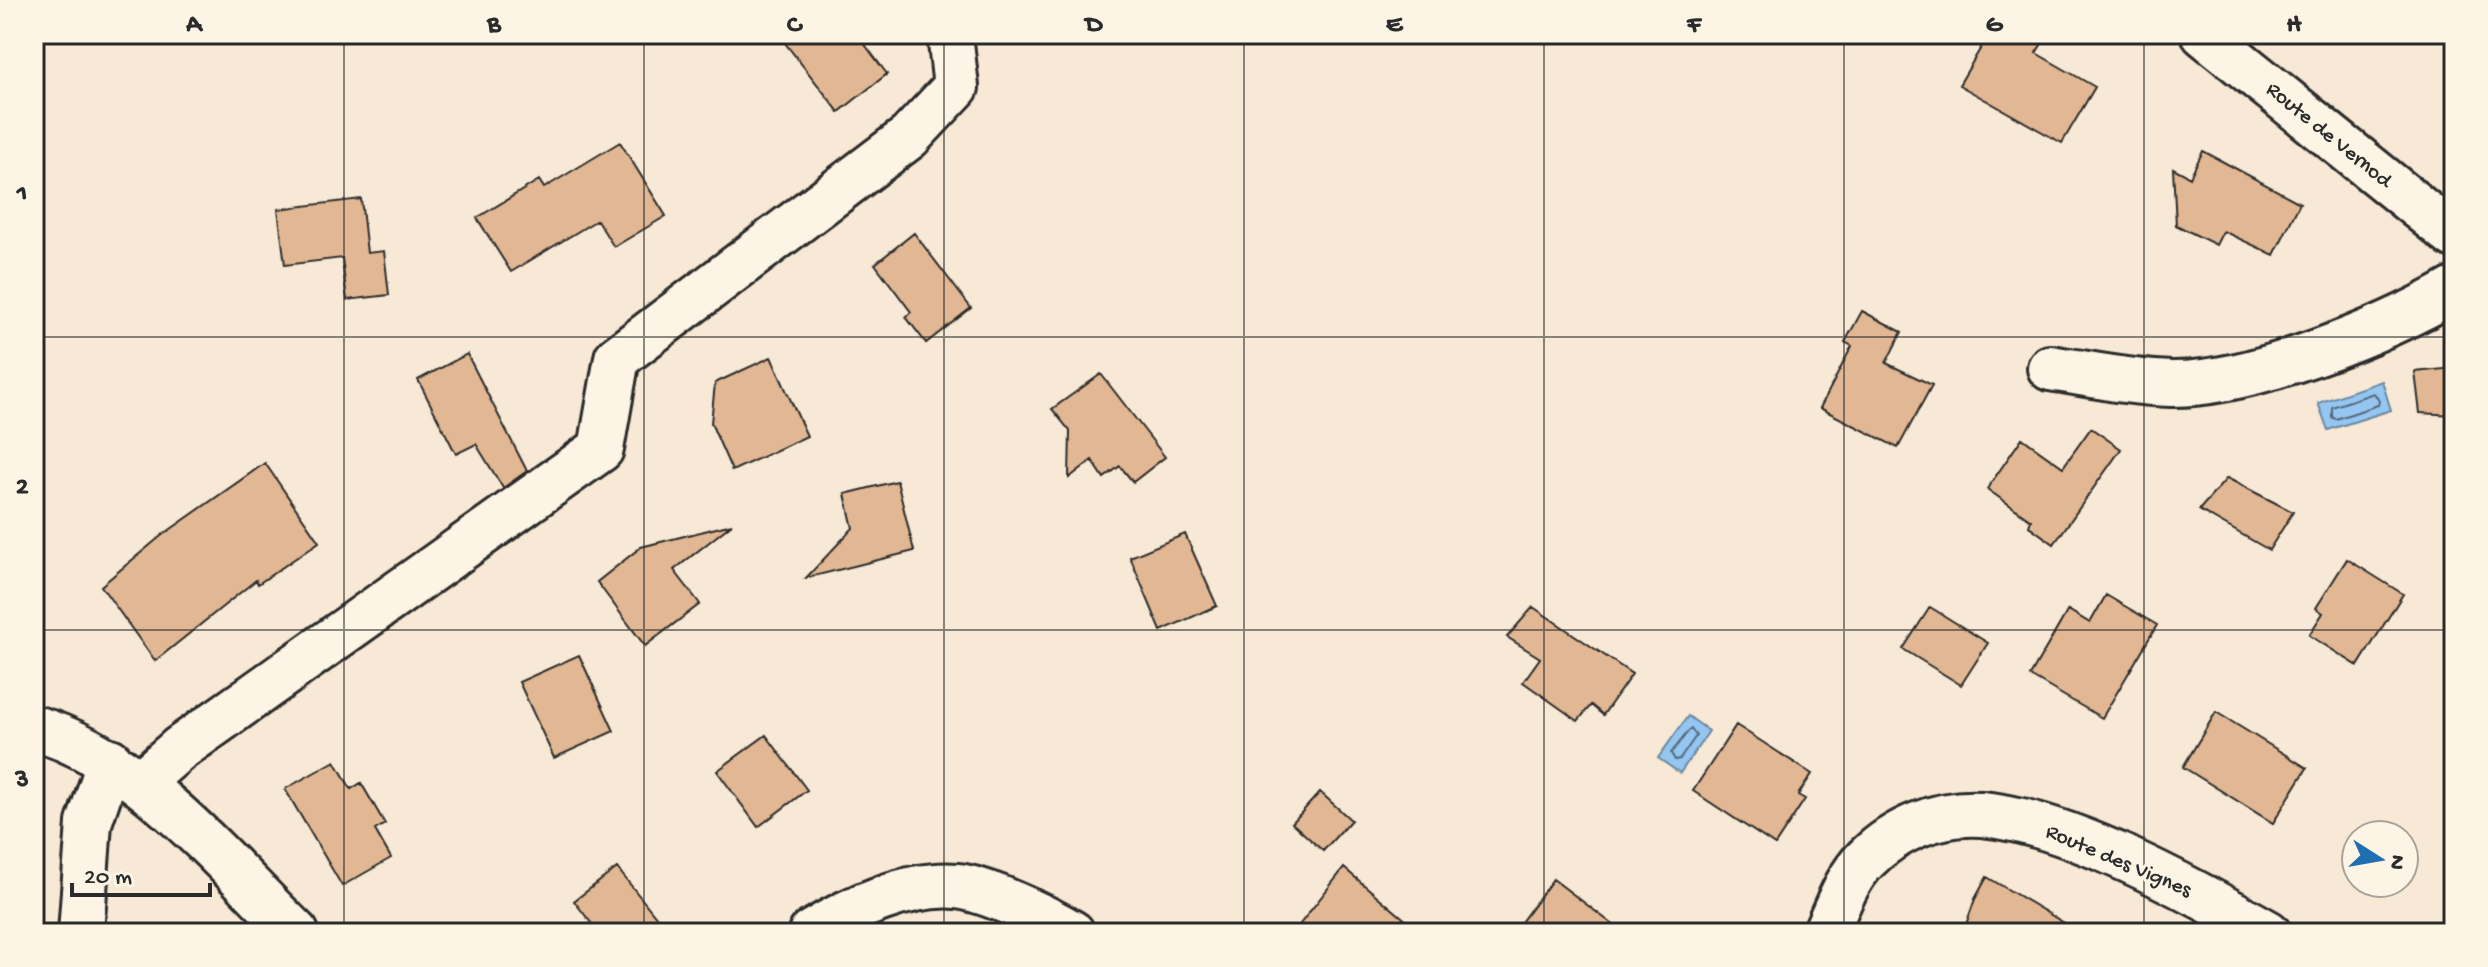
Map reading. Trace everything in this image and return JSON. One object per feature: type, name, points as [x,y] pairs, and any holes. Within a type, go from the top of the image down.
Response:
[{"type":"street","points":[[81,933],[89,823],[125,772],[179,749],[601,449],[617,358],[909,137],[956,87],[950,34]]},
{"type":"street","name":"Route de Vernod","points":[[2204,34],[2454,236]]},
{"type":"street","points":[[2050,368],[2173,384],[2254,374],[2400,318],[2454,290]]},
{"type":"street","points":[[34,728],[86,747],[125,772],[296,933]]},
{"type":"street","name":"Route des Vignes","points":[[1825,933],[1849,881],[1882,845],[1925,821],[1953,815],[1982,814],[2084,842],[2268,933]]},
{"type":"street","points":[[811,933],[866,904],[915,891],[958,886],[1047,918],[1072,933]]},
{"type":"water","points":[[2382,381],[2391,410],[2328,430],[2318,403]]},
{"type":"water","points":[[1688,716],[1709,731],[1680,773],[1658,758]]},
{"type":"building","points":[[778,34],[857,34],[887,74],[839,112]]},
{"type":"building","points":[[1989,34],[2048,34],[2036,53],[2095,87],[2062,143],[1959,85]]},
{"type":"building","points":[[620,142],[666,216],[614,247],[597,220],[511,272],[477,218],[539,180],[544,188]]},
{"type":"building","points":[[2203,151],[2300,203],[2274,255],[2223,231],[2216,245],[2176,225],[2173,168],[2190,177]]},
{"type":"building","points":[[361,199],[367,253],[384,251],[389,295],[347,300],[342,258],[285,265],[278,209]]},
{"type":"building","points":[[914,233],[971,308],[926,343],[906,317],[911,312],[875,264]]},
{"type":"building","points":[[1862,311],[1902,332],[1886,363],[1932,385],[1898,448],[1820,408],[1852,346],[1845,342]]},
{"type":"building","points":[[467,354],[527,471],[503,488],[476,444],[456,454],[418,380]]},
{"type":"building","points":[[771,357],[807,436],[732,471],[711,423],[715,383]]},
{"type":"building","points":[[2454,368],[2454,415],[2420,413],[2415,372]]},
{"type":"building","points":[[1101,374],[1165,457],[1133,482],[1120,466],[1104,478],[1092,460],[1069,478],[1070,431],[1052,409]]},
{"type":"building","points":[[2091,428],[2121,449],[2054,544],[2029,526],[2031,520],[1987,489],[2022,438],[2063,467]]},
{"type":"building","points":[[265,463],[319,542],[258,584],[256,580],[155,661],[101,586],[161,536]]},
{"type":"building","points":[[2227,478],[2293,512],[2269,550],[2199,510]]},
{"type":"building","points":[[897,481],[914,551],[806,578],[853,528],[845,494]]},
{"type":"building","points":[[732,524],[674,570],[700,604],[645,646],[597,582],[641,547]]},
{"type":"building","points":[[1185,534],[1217,606],[1161,631],[1130,557]]},
{"type":"building","points":[[2347,559],[2403,594],[2358,666],[2309,635],[2323,613],[2316,608]]},
{"type":"building","points":[[2106,595],[2157,625],[2102,718],[2030,676],[2068,610],[2090,623]]},
{"type":"building","points":[[1533,607],[1632,674],[1603,715],[1591,705],[1578,721],[1523,682],[1540,658],[1507,637]]},
{"type":"building","points":[[1930,607],[1988,643],[1961,685],[1903,649]]},
{"type":"building","points":[[579,655],[614,731],[554,758],[519,682]]},
{"type":"building","points":[[2216,712],[2307,768],[2273,823],[2183,767]]},
{"type":"building","points":[[1736,725],[1812,774],[1798,795],[1805,799],[1775,845],[1693,791]]},
{"type":"building","points":[[766,735],[807,790],[758,827],[717,771]]},
{"type":"building","points":[[335,761],[351,789],[361,783],[385,824],[375,830],[391,858],[342,886],[285,789]]},
{"type":"building","points":[[1320,792],[1351,820],[1323,851],[1292,823]]},
{"type":"building","points":[[617,868],[669,933],[599,933],[574,901]]},
{"type":"building","points":[[1344,868],[1421,933],[1293,933]]},
{"type":"building","points":[[1987,877],[2081,933],[1963,933]]},
{"type":"building","points":[[1553,879],[1624,933],[1513,933]]}]
